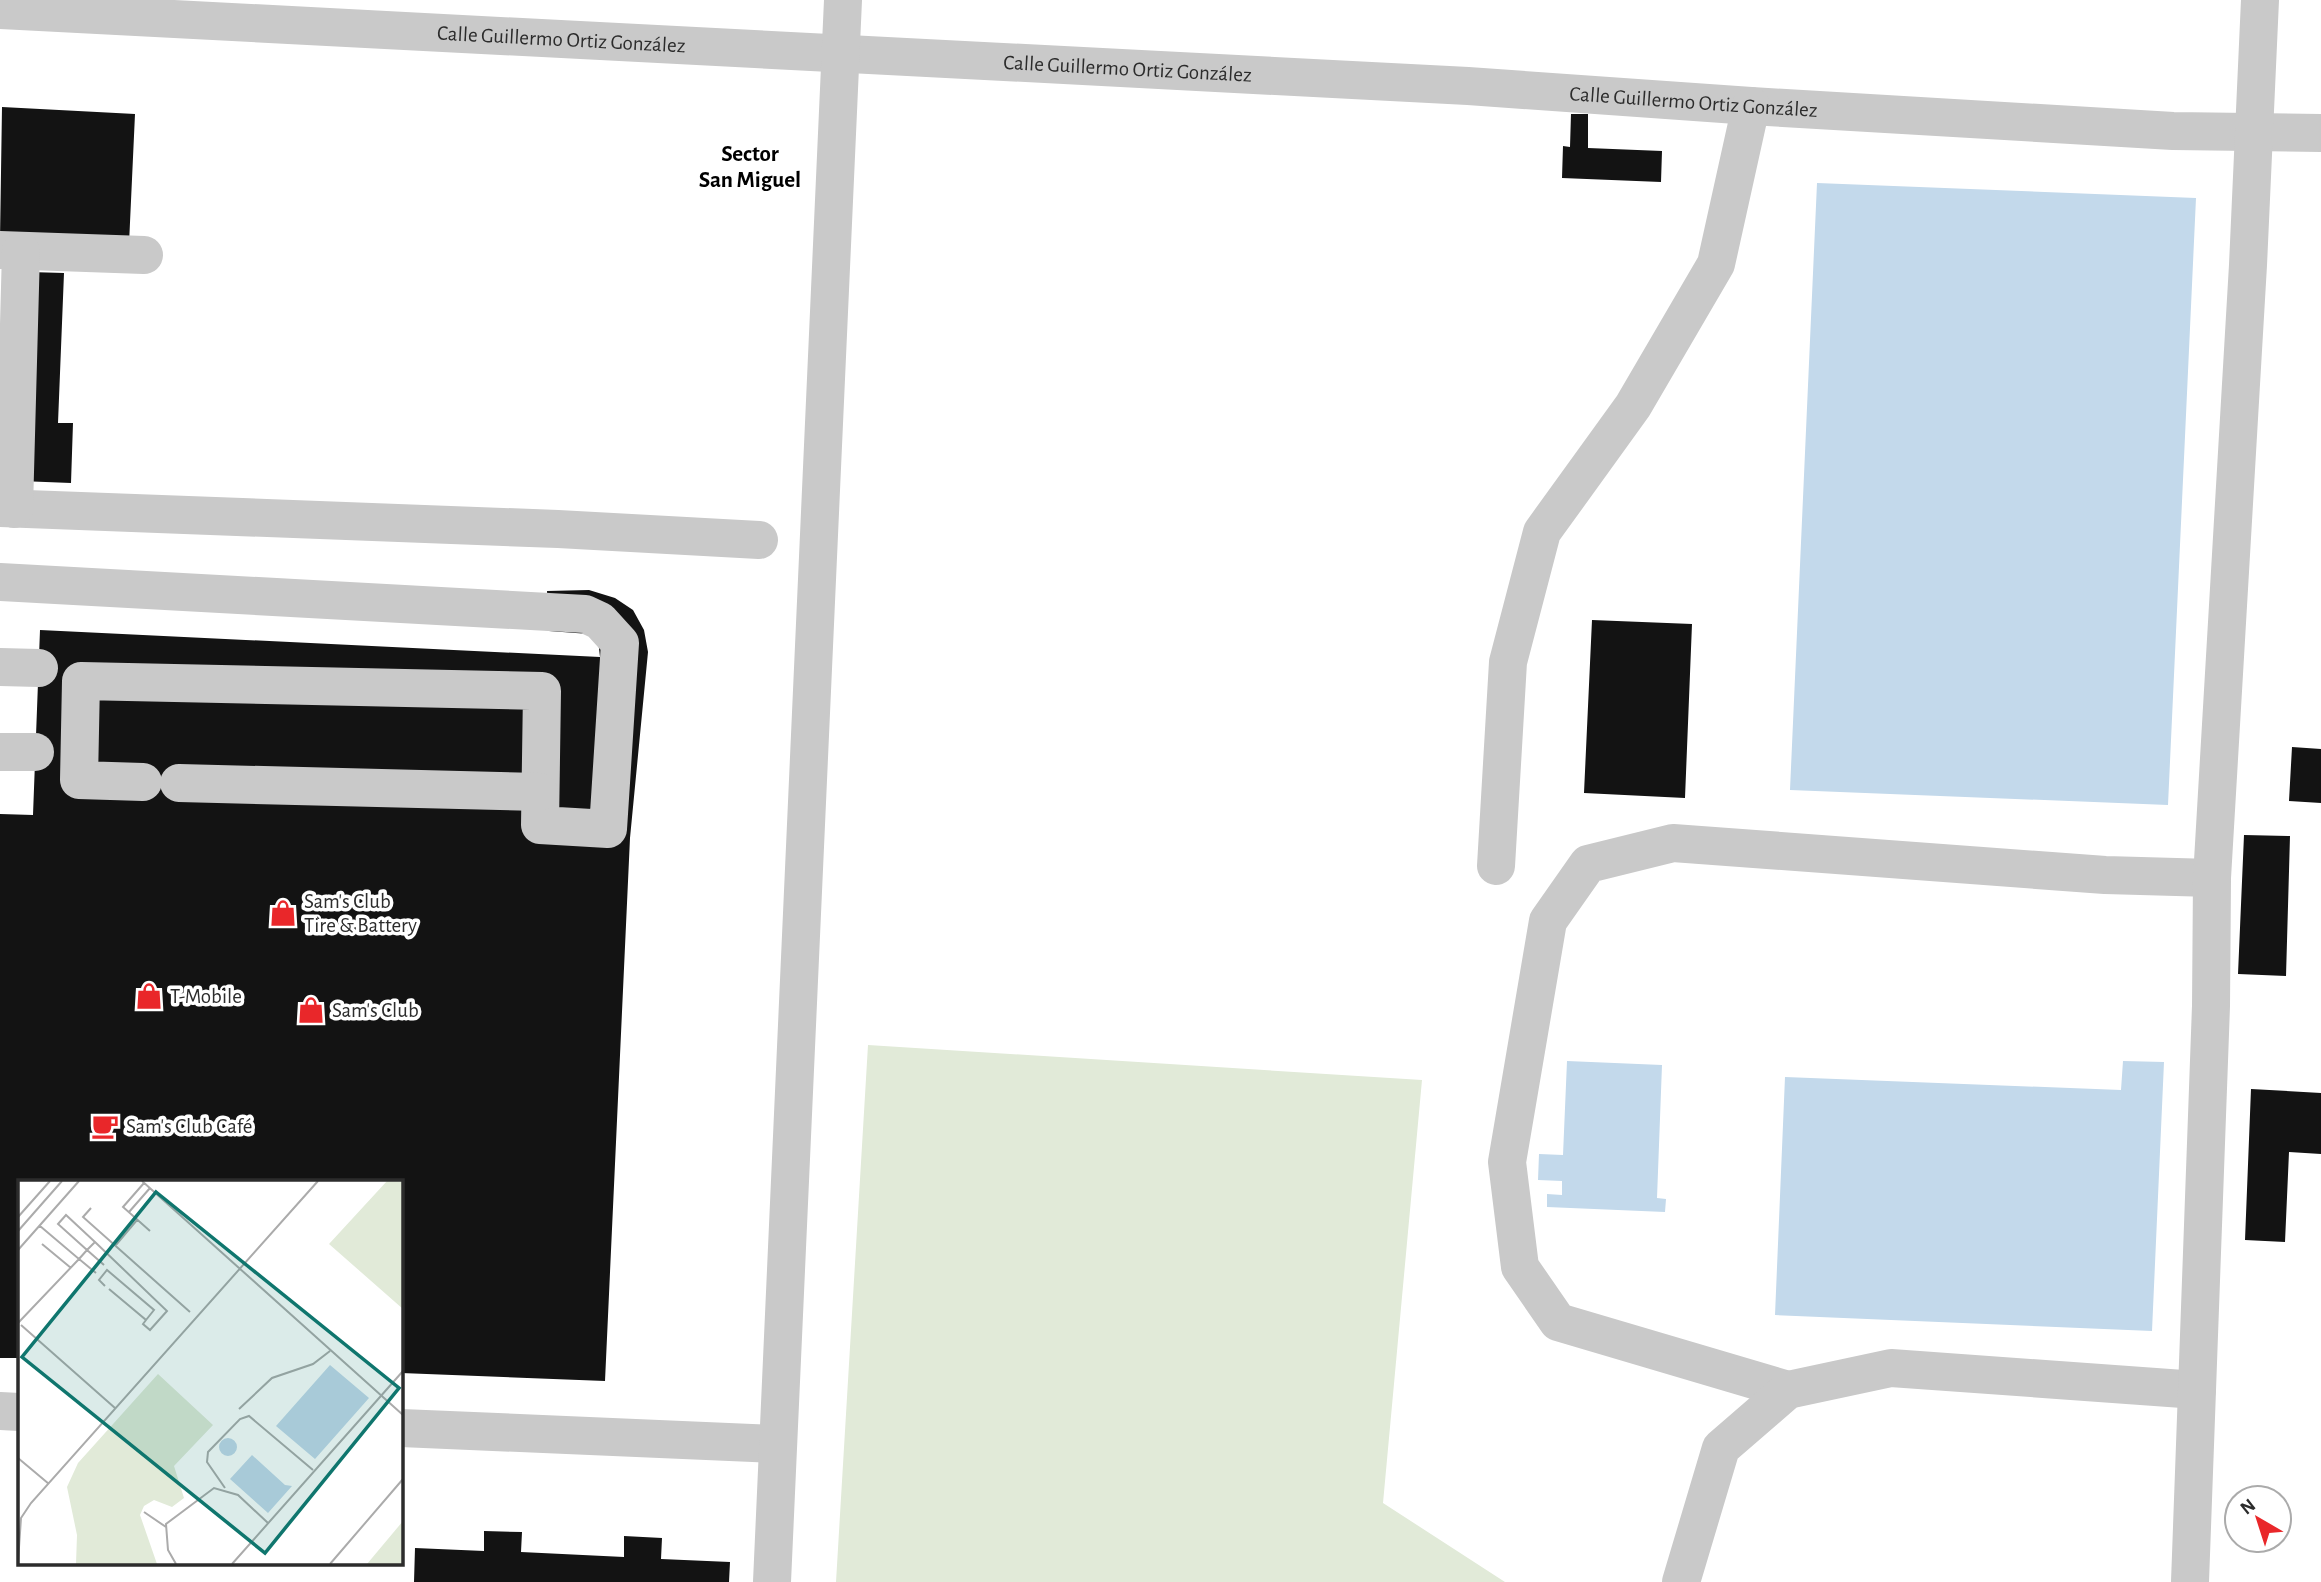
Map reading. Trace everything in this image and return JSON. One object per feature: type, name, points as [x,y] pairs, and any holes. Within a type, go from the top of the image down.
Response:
[{"type":"street","points":[[772,1582],[842,0]]},
{"type":"street","points":[[2190,1582],[2211,1006],[2212,878],[2248,265],[2260,0]]},
{"type":"street","name":"Calle Guillermo Ortiz González","points":[[0,10],[1468,86],[2174,131],[2321,133]]},
{"type":"street","points":[[1496,866],[1508,662],[1542,532],[1633,406],[1716,264],[1751,106]]},
{"type":"street","points":[[144,255],[11,251],[7,509],[558,529],[759,540]]},
{"type":"street","points":[[0,582],[585,614],[600,621],[620,643],[608,829],[540,825],[542,691],[81,681],[79,780],[539,792]]},
{"type":"street","points":[[0,667],[39,668]]},
{"type":"street","points":[[2197,1390],[1891,1368],[1788,1390],[1558,1322],[1520,1266],[1507,1163],[1548,921],[1588,864],[1673,843],[2105,875],[2212,878]]},
{"type":"street","points":[[1681,1582],[1721,1448],[1788,1390]]},
{"type":"street","points":[[0,1411],[18,1412]]},
{"type":"street","points":[[402,1428],[778,1444]]},
{"type":"green space","points":[[868,1045],[1422,1080],[1383,1503],[1505,1582],[836,1582]]},
{"type":"water","points":[[1817,183],[2196,198],[2168,805],[1790,790]]},
{"type":"water","points":[[1567,1061],[1662,1065],[1657,1198],[1666,1199],[1665,1212],[1547,1207],[1547,1194],[1562,1195],[1562,1181],[1538,1180],[1539,1154],[1563,1155]]},
{"type":"water","points":[[2123,1061],[2164,1062],[2152,1331],[1775,1315],[1785,1077],[2121,1090]]},
{"type":"building","points":[[2,107],[135,114],[129,244],[0,238]]},
{"type":"building","points":[[1571,114],[1588,114],[1588,148],[1662,151],[1661,182],[1562,178],[1563,146],[1570,147]]},
{"type":"building","points":[[29,272],[64,273],[58,423],[73,423],[71,483],[20,481]]},
{"type":"building","name":"Sam's Club","points":[[589,590],[615,598],[633,610],[644,630],[648,652],[630,838],[605,1381],[402,1373],[402,1180],[18,1180],[18,1358],[0,1358],[0,814],[33,815],[40,630],[600,657],[598,640],[589,634],[549,631],[547,591]]},
{"type":"building","points":[[1592,620],[1692,624],[1685,798],[1584,793]]},
{"type":"building","points":[[2292,747],[2321,749],[2321,803],[2289,801]]},
{"type":"building","points":[[2244,835],[2290,836],[2286,976],[2238,974]]},
{"type":"building","points":[[2251,1089],[2321,1093],[2321,1154],[2289,1152],[2285,1242],[2245,1240]]},
{"type":"building","points":[[484,1531],[522,1532],[521,1552],[624,1557],[624,1536],[662,1538],[661,1559],[730,1562],[729,1582],[414,1582],[415,1548],[484,1551]]},
{"type":"place","name":"Sam's Club Tire & Battery","points":[[283,913]]},
{"type":"place","name":"T-Mobile","points":[[149,996]]},
{"type":"place","name":"Sam's Club","points":[[311,1010]]},
{"type":"place","name":"Sam's Club Café","points":[[105,1126]]},
{"type":"district","name":"Sector San Miguel","points":[[750,166]]}]
